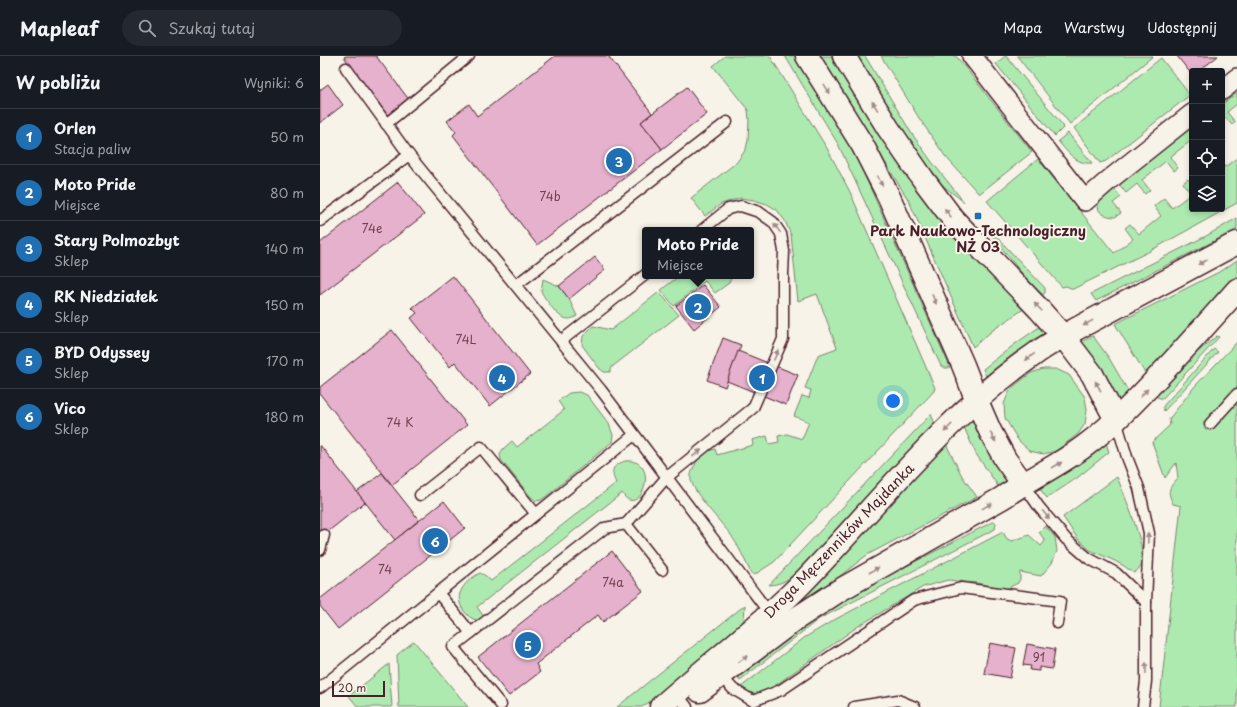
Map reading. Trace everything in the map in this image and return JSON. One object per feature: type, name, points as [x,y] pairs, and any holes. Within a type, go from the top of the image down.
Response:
[{"type":"street","points":[[807,56],[863,146],[888,197],[963,365],[976,401],[990,431],[1005,459],[1022,484]]},
{"type":"street","points":[[844,56],[888,128],[953,220],[1063,336],[1092,374],[1116,420]]},
{"type":"street","points":[[972,56],[1085,202],[1109,180],[1189,116]]},
{"type":"street","points":[[1225,88],[1237,78]]},
{"type":"street","name":"Droga Męczenników Majdanka","points":[[661,707],[770,614],[802,583],[954,421],[1008,374],[1030,357],[1063,336],[1237,243]]},
{"type":"street","name":"Droga Męczenników Majdanka","points":[[683,706],[797,618],[840,590],[1002,498],[1022,484],[1067,459],[1087,444],[1137,400],[1237,290]]},
{"type":"lane","points":[[386,124],[469,56]]},
{"type":"lane","points":[[346,68],[409,155],[600,390],[770,614],[797,618]]},
{"type":"lane","points":[[516,285],[727,122]]},
{"type":"lane","points":[[320,221],[409,155]]},
{"type":"lane","points":[[501,705],[453,647],[605,528],[626,524],[666,478],[753,408],[783,339],[784,251],[781,234],[773,222],[759,212],[741,206],[728,210],[705,227]]},
{"type":"lane","points":[[561,341],[642,277]]},
{"type":"lane","points":[[1210,424],[1237,394]]},
{"type":"lane","points":[[1116,420],[1139,488],[1149,533],[1146,602],[1146,681],[1143,707]]},
{"type":"lane","points":[[320,688],[634,435]]},
{"type":"lane","points":[[420,495],[481,447],[536,514]]},
{"type":"lane","points":[[1022,484],[1066,539],[1088,558],[1116,573],[1146,602]]},
{"type":"lane","points":[[626,524],[662,570]]},
{"type":"lane","points":[[320,550],[324,535]]},
{"type":"lane","points":[[721,676],[733,689],[753,701],[781,690],[914,600],[961,588],[1034,596],[1060,601],[1057,623]]},
{"type":"lane","points":[[438,593],[472,633]]},
{"type":"lane","points":[[854,707],[898,700],[915,707]]},
{"type":"green space","points":[[725,56],[770,56],[828,150],[850,192],[935,388],[934,391],[774,562],[754,575],[751,573],[731,535],[697,493],[691,480],[692,471],[701,457],[715,449],[717,455],[753,445],[752,440],[767,436],[769,444],[779,442],[778,436],[787,434],[802,439],[809,422],[794,416],[802,396],[809,398],[811,390],[805,388],[818,355],[837,348],[817,294],[798,301],[791,235],[785,221],[777,210],[767,204],[740,198],[721,204],[705,216],[691,198],[737,162],[746,149],[748,140],[748,110],[713,66]]},
{"type":"green space","points":[[785,56],[795,56],[838,125],[861,167],[950,367],[949,368],[941,366],[838,144]]},
{"type":"green space","points":[[819,56],[832,56],[916,189],[955,237],[1025,308],[993,330],[973,347],[909,201]]},
{"type":"green space","points":[[856,56],[865,56],[912,134],[964,202],[937,181],[919,156]]},
{"type":"green space","points":[[881,56],[956,56],[1032,152],[979,194],[945,156],[919,118]]},
{"type":"green space","points":[[1005,56],[1064,127],[1055,136],[996,64]]},
{"type":"green space","points":[[1017,56],[1153,56],[1070,124]]},
{"type":"green space","points":[[1161,58],[1189,94],[1189,96],[1106,161],[1100,163],[1074,128]]},
{"type":"green space","points":[[1237,93],[1237,104],[1227,112],[1235,122],[1232,125],[1225,117],[1225,102]]},
{"type":"green space","points":[[1189,129],[1189,142],[1170,157],[1178,168],[1174,171],[1166,161],[1142,180],[1150,190],[1145,194],[1137,184],[1126,193],[1119,184]]},
{"type":"green space","points":[[1068,133],[1092,163],[1077,160],[1058,141]]},
{"type":"green space","points":[[1237,158],[1237,203],[1225,210],[1225,176],[1225,167]]},
{"type":"green space","points":[[1038,159],[1114,253],[1133,239],[1125,228],[1130,224],[1139,234],[1161,216],[1154,206],[1164,198],[1172,208],[1189,195],[1189,212],[1221,212],[1148,252],[1073,289],[1066,286],[1062,287],[987,201]]},
{"type":"green space","points":[[1188,179],[1189,180],[1189,191],[1183,183]]},
{"type":"green space","points":[[1114,189],[1121,197],[1113,203],[1121,213],[1115,217],[1104,215],[1098,208],[1099,200]]},
{"type":"green space","points":[[1237,218],[1237,229],[1222,237],[1096,301],[1091,294],[1208,235]]},
{"type":"green space","points":[[992,232],[1045,288],[1045,293],[1041,296],[1034,289],[991,234]]},
{"type":"green space","points":[[1237,260],[1237,283],[1148,378],[1115,324],[1223,270]]},
{"type":"green space","points":[[543,279],[559,286],[569,299],[577,316],[569,319],[562,317],[555,312],[541,291]]},
{"type":"green space","points":[[675,279],[731,279],[729,283],[715,293],[705,281],[674,306],[661,290]]},
{"type":"green space","points":[[659,292],[679,315],[612,367],[610,372],[604,372],[599,368],[582,345],[583,336],[593,326],[611,330]]},
{"type":"green space","points":[[1042,325],[1050,335],[988,381],[983,369]]},
{"type":"green space","points":[[1093,336],[1109,358],[1131,396],[1122,406],[1081,342]]},
{"type":"green space","points":[[1217,336],[1219,337],[1163,398],[1156,396],[1155,391],[1172,373]]},
{"type":"green space","points":[[1237,342],[1237,707],[1159,707],[1181,506],[1173,504],[1169,493],[1170,488],[1178,478],[1176,463],[1165,478],[1152,442],[1170,425],[1169,419],[1195,386]]},
{"type":"green space","points":[[1214,349],[1218,352],[1164,411],[1164,405]]},
{"type":"green space","points":[[1043,369],[1056,369],[1069,375],[1085,397],[1087,410],[1085,424],[1078,434],[1056,451],[1043,454],[1030,451],[1018,440],[1005,418],[1004,404],[1013,387],[1031,373]]},
{"type":"green space","points":[[579,392],[587,395],[609,424],[613,435],[612,442],[548,495],[541,500],[536,501],[531,497],[501,460],[500,454],[512,441],[517,447],[564,410],[558,401],[569,393]]},
{"type":"green space","points":[[971,413],[1009,480],[998,486],[976,454],[962,423]]},
{"type":"green space","points":[[931,414],[937,429],[796,573],[780,583],[769,585]]},
{"type":"green space","points":[[1105,440],[1109,452],[1077,478],[1047,498],[1039,488]]},
{"type":"green space","points":[[945,442],[962,476],[977,497],[867,555],[809,600],[796,598]]},
{"type":"green space","points":[[625,461],[635,462],[642,467],[645,474],[645,482],[640,496],[635,500],[629,500],[622,493],[477,607],[484,617],[477,620],[471,618],[464,611],[459,599],[462,589],[469,580],[480,573],[491,581],[616,483],[613,475],[613,469]]},
{"type":"green space","points":[[1117,477],[1134,521],[1143,557],[1140,568],[1134,573],[1115,561],[1090,550],[1078,539],[1063,517]]},
{"type":"green space","points":[[994,521],[996,523],[995,529],[819,619],[739,681],[740,673],[837,602]]},
{"type":"green space","points":[[1045,526],[1055,537],[1057,551],[1052,563],[1041,576],[1020,572],[1020,579],[1018,583],[1006,589],[976,583],[948,580],[923,587],[857,627],[766,692],[753,693],[741,687],[804,638],[834,620],[1003,532],[1007,539],[1012,541],[1029,535],[1041,546],[1045,541],[1039,532]]},
{"type":"green space","points":[[745,605],[744,620],[739,629],[652,700],[642,707],[617,707]]},
{"type":"green space","points":[[414,641],[468,707],[399,707],[397,655]]},
{"type":"green space","points":[[389,664],[392,707],[358,707],[349,696]]},
{"type":"building","points":[[376,56],[410,101],[389,117],[344,57]]},
{"type":"building","points":[[555,56],[610,56],[609,57],[652,113],[641,122],[662,149],[537,245],[453,135],[456,132],[447,121],[469,104],[477,116]]},
{"type":"building","points":[[1177,56],[1218,56],[1203,68],[1189,68],[1189,71]]},
{"type":"building","points":[[328,84],[343,105],[320,123],[320,90]]},
{"type":"building","points":[[687,87],[707,114],[662,149],[641,122]]},
{"type":"building","points":[[398,182],[424,215],[320,295],[320,243]]},
{"type":"building","points":[[595,257],[605,270],[569,299],[559,286]]},
{"type":"building","points":[[453,276],[530,374],[490,406],[455,362],[450,367],[411,318],[417,313],[412,308]]},
{"type":"building","points":[[703,285],[721,307],[694,329],[676,306]]},
{"type":"building","points":[[392,330],[467,425],[392,485],[320,394],[320,387]]},
{"type":"building","points":[[723,338],[741,345],[725,387],[707,380]]},
{"type":"building","points":[[738,351],[798,375],[786,405],[727,381]]},
{"type":"building","points":[[320,445],[365,502],[320,538]]},
{"type":"building","points":[[382,473],[419,520],[395,540],[357,492]]},
{"type":"building","points":[[444,501],[465,528],[338,629],[320,606],[320,599]]},
{"type":"building","points":[[612,551],[643,591],[603,622],[598,615],[536,664],[540,672],[509,696],[478,657]]},
{"type":"building","points":[[990,643],[1016,648],[1010,678],[984,673]]},
{"type":"building","points":[[1027,644],[1055,649],[1052,669],[1039,667],[1039,671],[1030,670],[1031,666],[1023,665]]},
{"type":"place","name":"Stary Polmozbyt","points":[[619,161]]},
{"type":"place","name":"Park Naukowo-Technologiczny NŻ 03","points":[[978,216]]},
{"type":"place","name":"Moto Pride","points":[[698,307]]},
{"type":"place","name":"RK Niedziałek","points":[[502,378]]},
{"type":"place","name":"Orlen","points":[[762,378]]},
{"type":"place","name":"Vico","points":[[435,541]]},
{"type":"place","name":"BYD Odyssey","points":[[528,645]]}]
